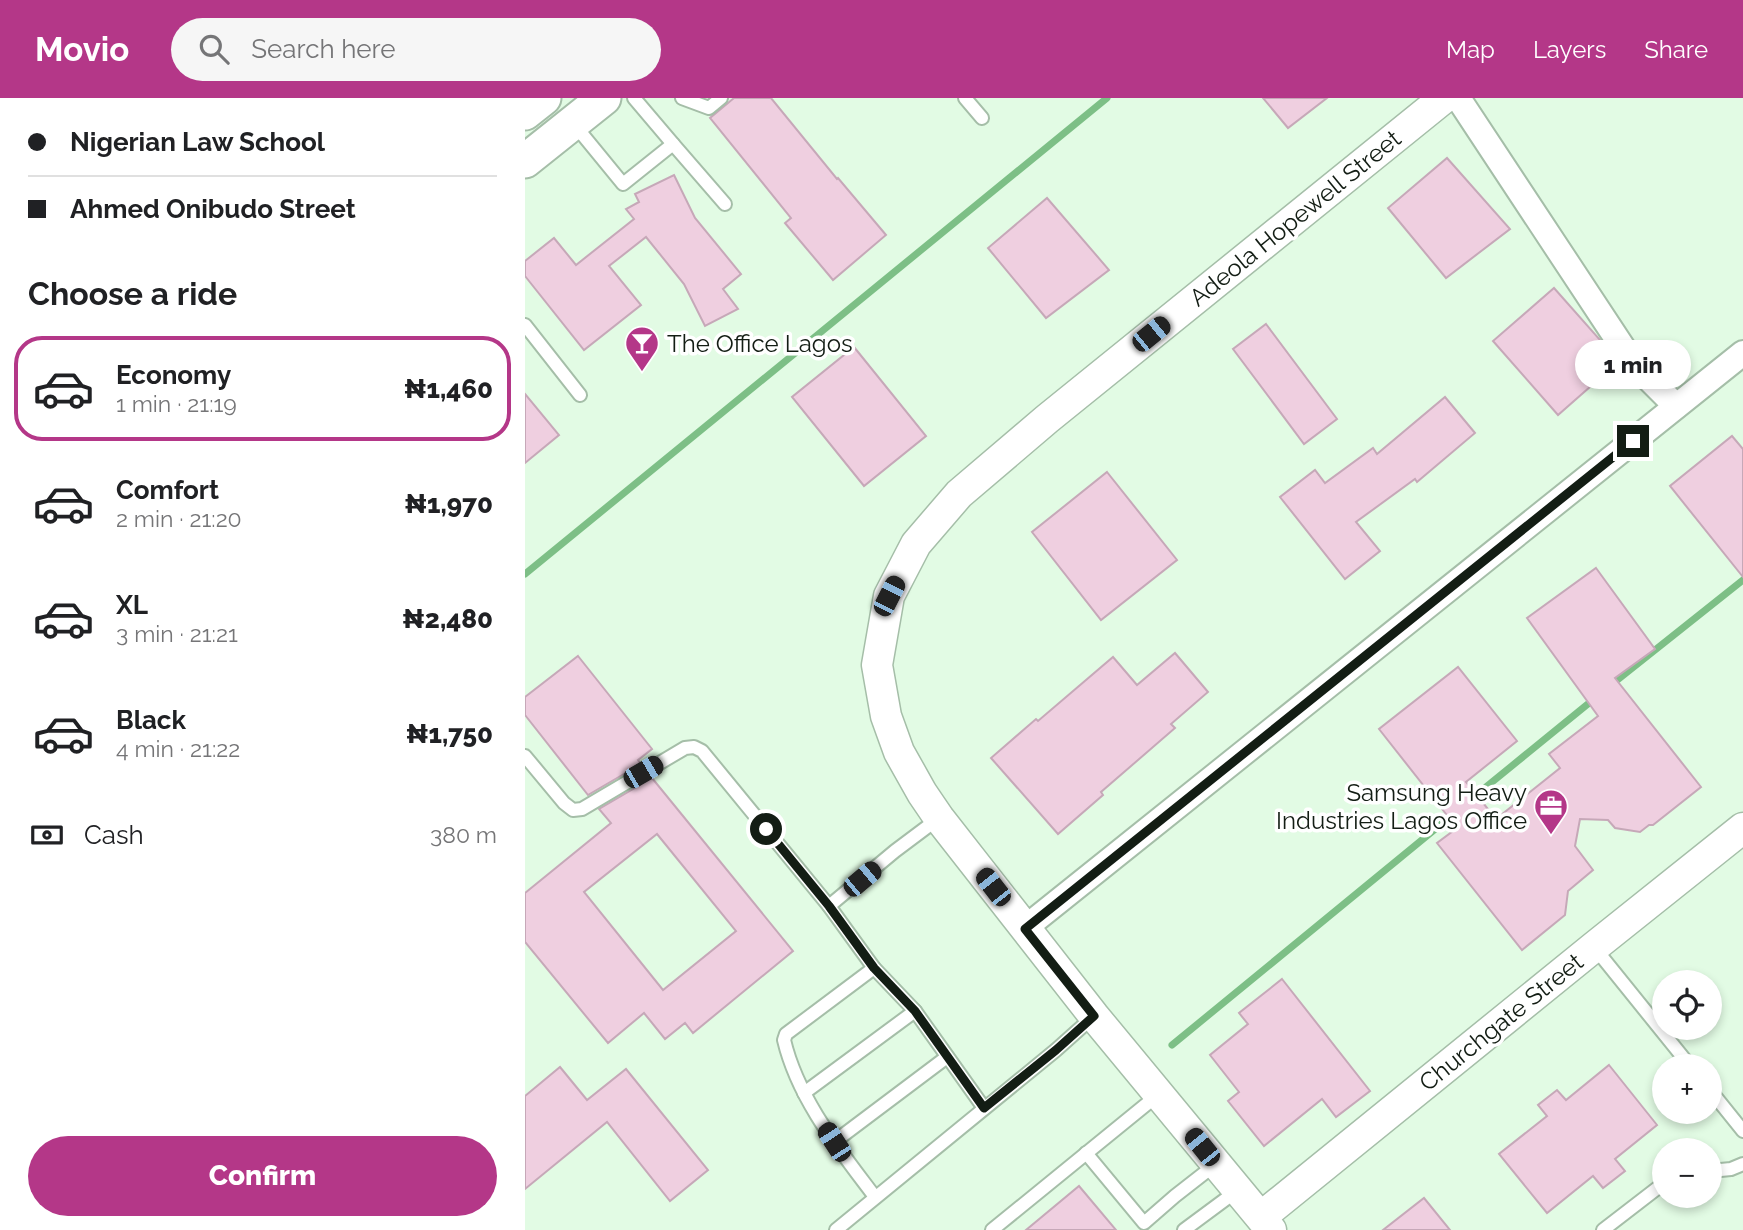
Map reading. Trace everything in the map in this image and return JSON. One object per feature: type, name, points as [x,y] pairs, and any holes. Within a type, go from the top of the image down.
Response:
[{"type":"main road","points":[[525,161],[604,98]]},
{"type":"street","name":"Adeola Hopewell Street","points":[[1266,1224],[1094,1016],[939,818],[899,752],[886,716],[877,666],[889,596],[916,544],[959,494],[1047,419],[1444,98]]},
{"type":"street","points":[[1458,98],[1633,363],[1676,406]]},
{"type":"street","points":[[1025,929],[1743,353]]},
{"type":"street","name":"Churchgate Street","points":[[1266,1224],[1594,947],[1743,828]]},
{"type":"lane","points":[[635,98],[725,204]]},
{"type":"lane","points":[[682,98],[709,108],[721,98]]},
{"type":"lane","points":[[965,98],[982,118]]},
{"type":"lane","points":[[573,123],[623,184],[673,144]]},
{"type":"lane","points":[[525,325],[580,395]]},
{"type":"lane","points":[[525,756],[573,810],[582,809],[685,748],[694,747],[702,751],[829,906],[874,968],[915,1011],[984,1108]]},
{"type":"lane","points":[[829,906],[939,818]]},
{"type":"lane","points":[[1594,947],[1681,1054]]},
{"type":"lane","points":[[874,968],[786,1034],[784,1040],[804,1093],[834,1142],[875,1197]]},
{"type":"lane","points":[[804,1093],[915,1011]]},
{"type":"lane","points":[[836,1230],[1094,1016]]},
{"type":"lane","points":[[834,1142],[947,1057]]},
{"type":"lane","points":[[992,1230],[1159,1094]]},
{"type":"lane","points":[[1722,1105],[1743,1131]]},
{"type":"lane","points":[[1086,1153],[1140,1227],[1217,1164]]},
{"type":"lane","points":[[1722,1170],[1743,1164]]},
{"type":"lane","points":[[1184,1230],[1238,1190]]},
{"type":"lane","points":[[1603,1230],[1652,1193]]},
{"type":"building","points":[[734,98],[771,98],[886,235],[833,280],[785,223],[791,218],[710,118]]},
{"type":"building","points":[[1263,98],[1327,98],[1288,128]]},
{"type":"building","points":[[1447,158],[1510,229],[1446,278],[1388,208]]},
{"type":"building","points":[[674,175],[695,218],[741,274],[723,289],[738,309],[705,326],[684,284],[646,237],[609,266],[641,305],[584,350],[525,276],[525,261],[554,238],[576,265],[634,219],[626,209],[639,202],[635,194]]},
{"type":"building","points":[[1047,198],[1109,270],[1046,318],[988,248]]},
{"type":"building","points":[[1554,288],[1601,341],[1616,364],[1558,415],[1493,341]]},
{"type":"building","points":[[1266,324],[1337,419],[1304,444],[1233,349]]},
{"type":"building","points":[[854,347],[926,436],[864,486],[792,397]]},
{"type":"building","points":[[525,394],[559,435],[525,463]]},
{"type":"building","points":[[1445,397],[1475,433],[1417,482],[1415,479],[1356,522],[1380,551],[1345,579],[1280,497],[1315,470],[1325,483],[1373,448],[1377,454]]},
{"type":"building","points":[[1732,436],[1743,449],[1743,577],[1670,486]]},
{"type":"building","points":[[1107,472],[1177,560],[1101,620],[1032,532]]},
{"type":"building","points":[[1596,568],[1655,649],[1615,678],[1701,787],[1640,832],[1615,828],[1608,820],[1580,819],[1575,846],[1593,870],[1568,891],[1565,915],[1522,950],[1437,843],[1457,828],[1379,729],[1458,667],[1517,741],[1466,782],[1496,819],[1560,768],[1549,754],[1598,716],[1527,618]]},
{"type":"building","points":[[1175,653],[1208,692],[1171,724],[1175,728],[1101,792],[1103,795],[1058,834],[991,758],[1113,657],[1137,685]]},
{"type":"building","points":[[578,656],[652,749],[638,760],[641,764],[588,795],[525,715],[525,697]]},
{"type":"building","points":[[652,778],[793,951],[693,1033],[685,1023],[665,1039],[644,1013],[608,1043],[525,942],[525,893],[611,823],[599,809]],"holes":[[[657,834],[736,931],[663,990],[584,892]]]},
{"type":"building","points":[[1282,979],[1370,1091],[1336,1117],[1322,1099],[1264,1146],[1228,1101],[1239,1092],[1210,1055],[1248,1024],[1239,1013]]},
{"type":"building","points":[[1609,1065],[1652,1119],[1652,1124],[1657,1125],[1615,1159],[1625,1171],[1603,1188],[1593,1176],[1547,1213],[1499,1154],[1547,1116],[1538,1105],[1557,1090],[1566,1100]]},
{"type":"building","points":[[560,1067],[587,1100],[626,1069],[708,1170],[670,1201],[607,1122],[525,1189],[525,1096]]},
{"type":"building","points":[[1079,1186],[1116,1230],[1026,1230]]},
{"type":"building","points":[[1424,1198],[1450,1230],[1383,1230]]},
{"type":"waterway","points":[[525,574],[1107,98]]},
{"type":"waterway","points":[[1611,685],[1743,580]]},
{"type":"waterway","points":[[1470,800],[1594,699]]},
{"type":"waterway","points":[[1172,1045],[1456,812]]},
{"type":"place","name":"The Office Lagos","points":[[642,373]]},
{"type":"place","name":"Samsung Heavy Industries Lagos Office","points":[[1551,836]]},
{"type":"route","points":[[766,829],[829,906],[874,968],[915,1011],[984,1108],[1094,1016],[1025,929],[1633,441]]}]
